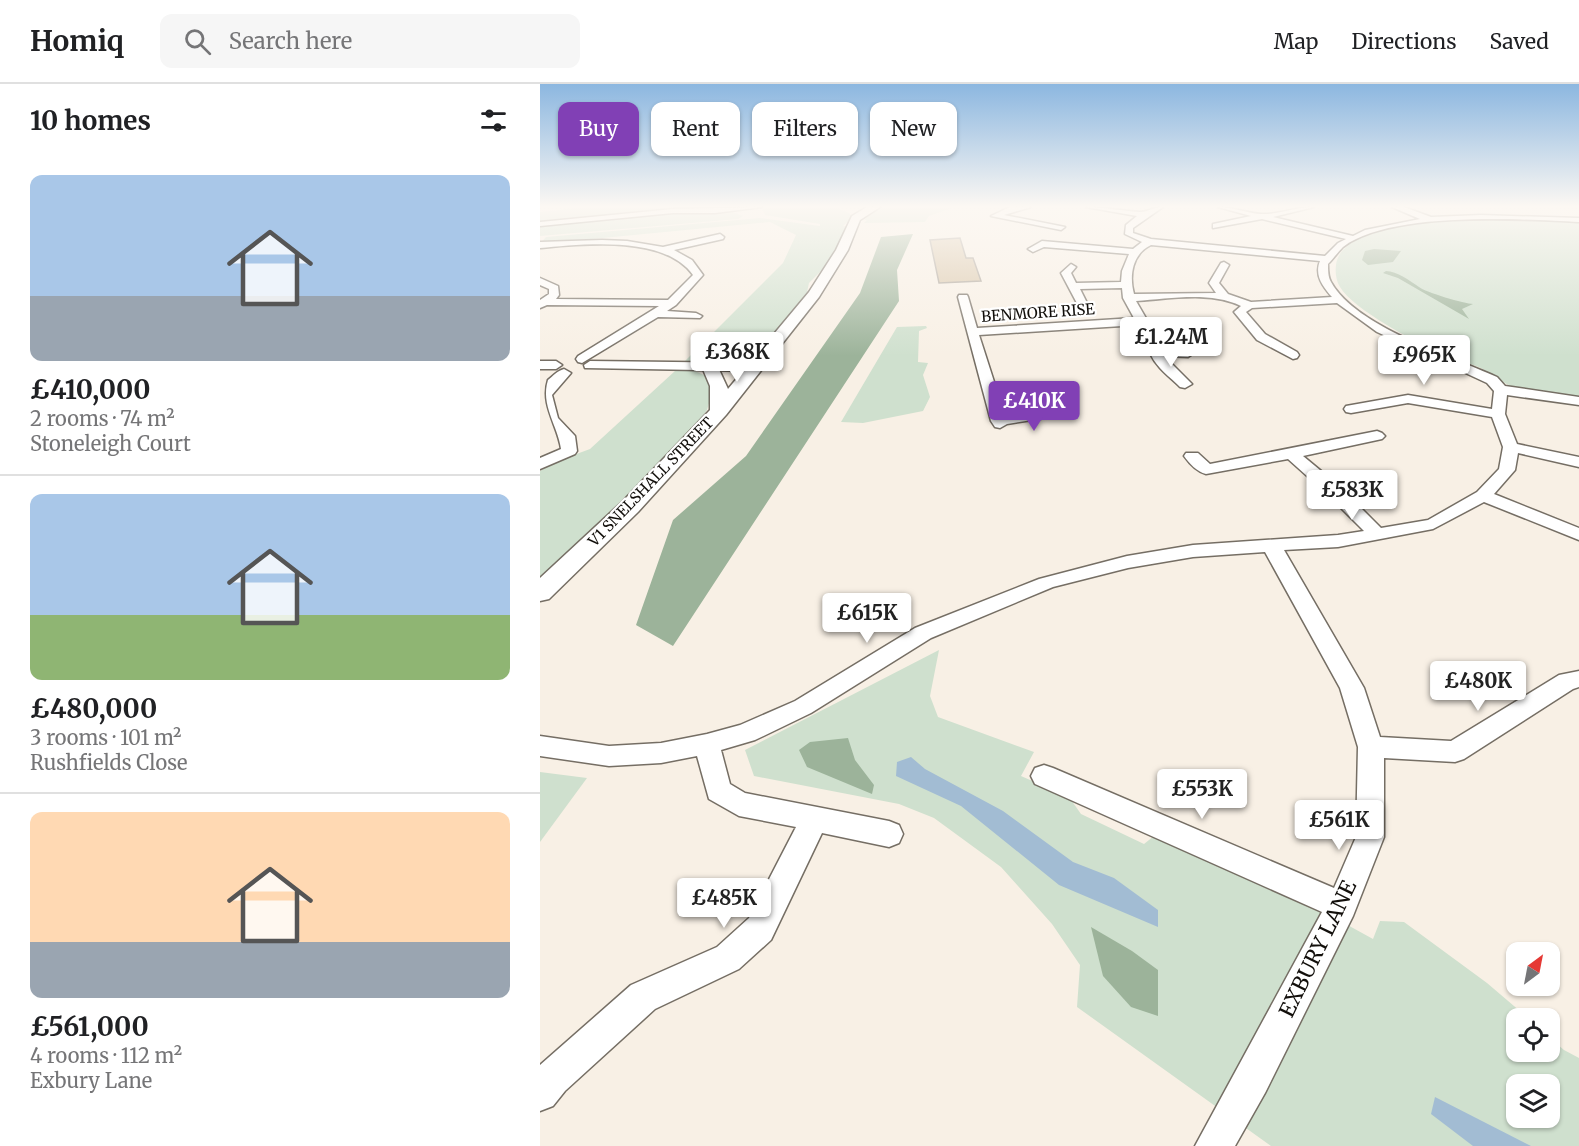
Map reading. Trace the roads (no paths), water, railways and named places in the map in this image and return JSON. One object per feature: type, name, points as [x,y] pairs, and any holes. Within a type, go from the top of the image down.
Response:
[{"type":"street","points":[[540,365],[576,371],[606,340],[659,314],[698,275],[695,266],[680,257]]},
{"type":"street","name":"V1 SNELSHALL STREET","points":[[540,593],[630,507],[719,411],[814,294],[838,257]]},
{"type":"street","points":[[1133,257],[1127,269],[1125,285],[1128,298],[1153,339],[1155,352],[1160,360],[1185,384]]},
{"type":"street","points":[[1300,257],[1325,259]]},
{"type":"street","points":[[1327,257],[1323,264],[1323,275],[1327,286],[1341,300],[1395,337],[1470,369],[1492,380],[1501,390],[1579,401]]},
{"type":"street","points":[[1223,295],[1214,283],[1224,265]]},
{"type":"street","points":[[1071,267],[1066,273],[1083,304]]},
{"type":"street","points":[[540,281],[554,288],[554,295],[543,304]]},
{"type":"street","points":[[1074,286],[1125,285]]},
{"type":"street","points":[[1128,298],[1223,295],[1249,304],[1341,300]]},
{"type":"street","points":[[963,297],[982,371],[999,422],[1065,411]]},
{"type":"street","points":[[543,304],[672,303]]},
{"type":"street","points":[[1249,304],[1240,312],[1261,337],[1293,355]]},
{"type":"street","points":[[659,314],[696,316]]},
{"type":"street","name":"BENMORE RISE","points":[[973,332],[1140,321]]},
{"type":"street","points":[[1155,352],[1188,353]]},
{"type":"street","points":[[586,362],[756,367]]},
{"type":"street","points":[[710,367],[719,386],[719,411]]},
{"type":"street","points":[[540,464],[569,451],[567,436],[545,420],[545,395],[560,369]]},
{"type":"street","points":[[540,746],[609,756],[661,753],[707,744],[746,733],[803,706],[923,633],[1046,583],[1127,562],[1193,551],[1378,536],[1433,524],[1483,496],[1507,471],[1511,447],[1498,414],[1501,390]]},
{"type":"street","points":[[1351,409],[1407,399],[1498,414]]},
{"type":"street","points":[[1192,456],[1206,469],[1377,436]]},
{"type":"street","points":[[1511,447],[1579,462]]},
{"type":"street","points":[[1291,454],[1332,489],[1378,536]]},
{"type":"street","points":[[1483,496],[1579,534]]},
{"type":"street","name":"EXBURY LANE","points":[[1218,1144],[1342,906],[1370,837],[1371,747],[1352,688],[1271,545]]},
{"type":"street","points":[[1371,747],[1455,752],[1568,681],[1579,679]]},
{"type":"street","points":[[707,744],[717,791],[739,804],[889,834]]},
{"type":"street","points":[[1044,776],[1342,906]]},
{"type":"street","points":[[540,1093],[552,1078],[643,997],[728,958],[760,929],[815,819]]},
{"type":"water","points":[[911,757],[925,769],[1003,811],[1073,862],[1114,878],[1158,910],[1158,927],[1059,885],[961,806],[896,776],[897,762]]},
{"type":"water","points":[[1435,1097],[1531,1146],[1473,1146],[1431,1114]]}]
